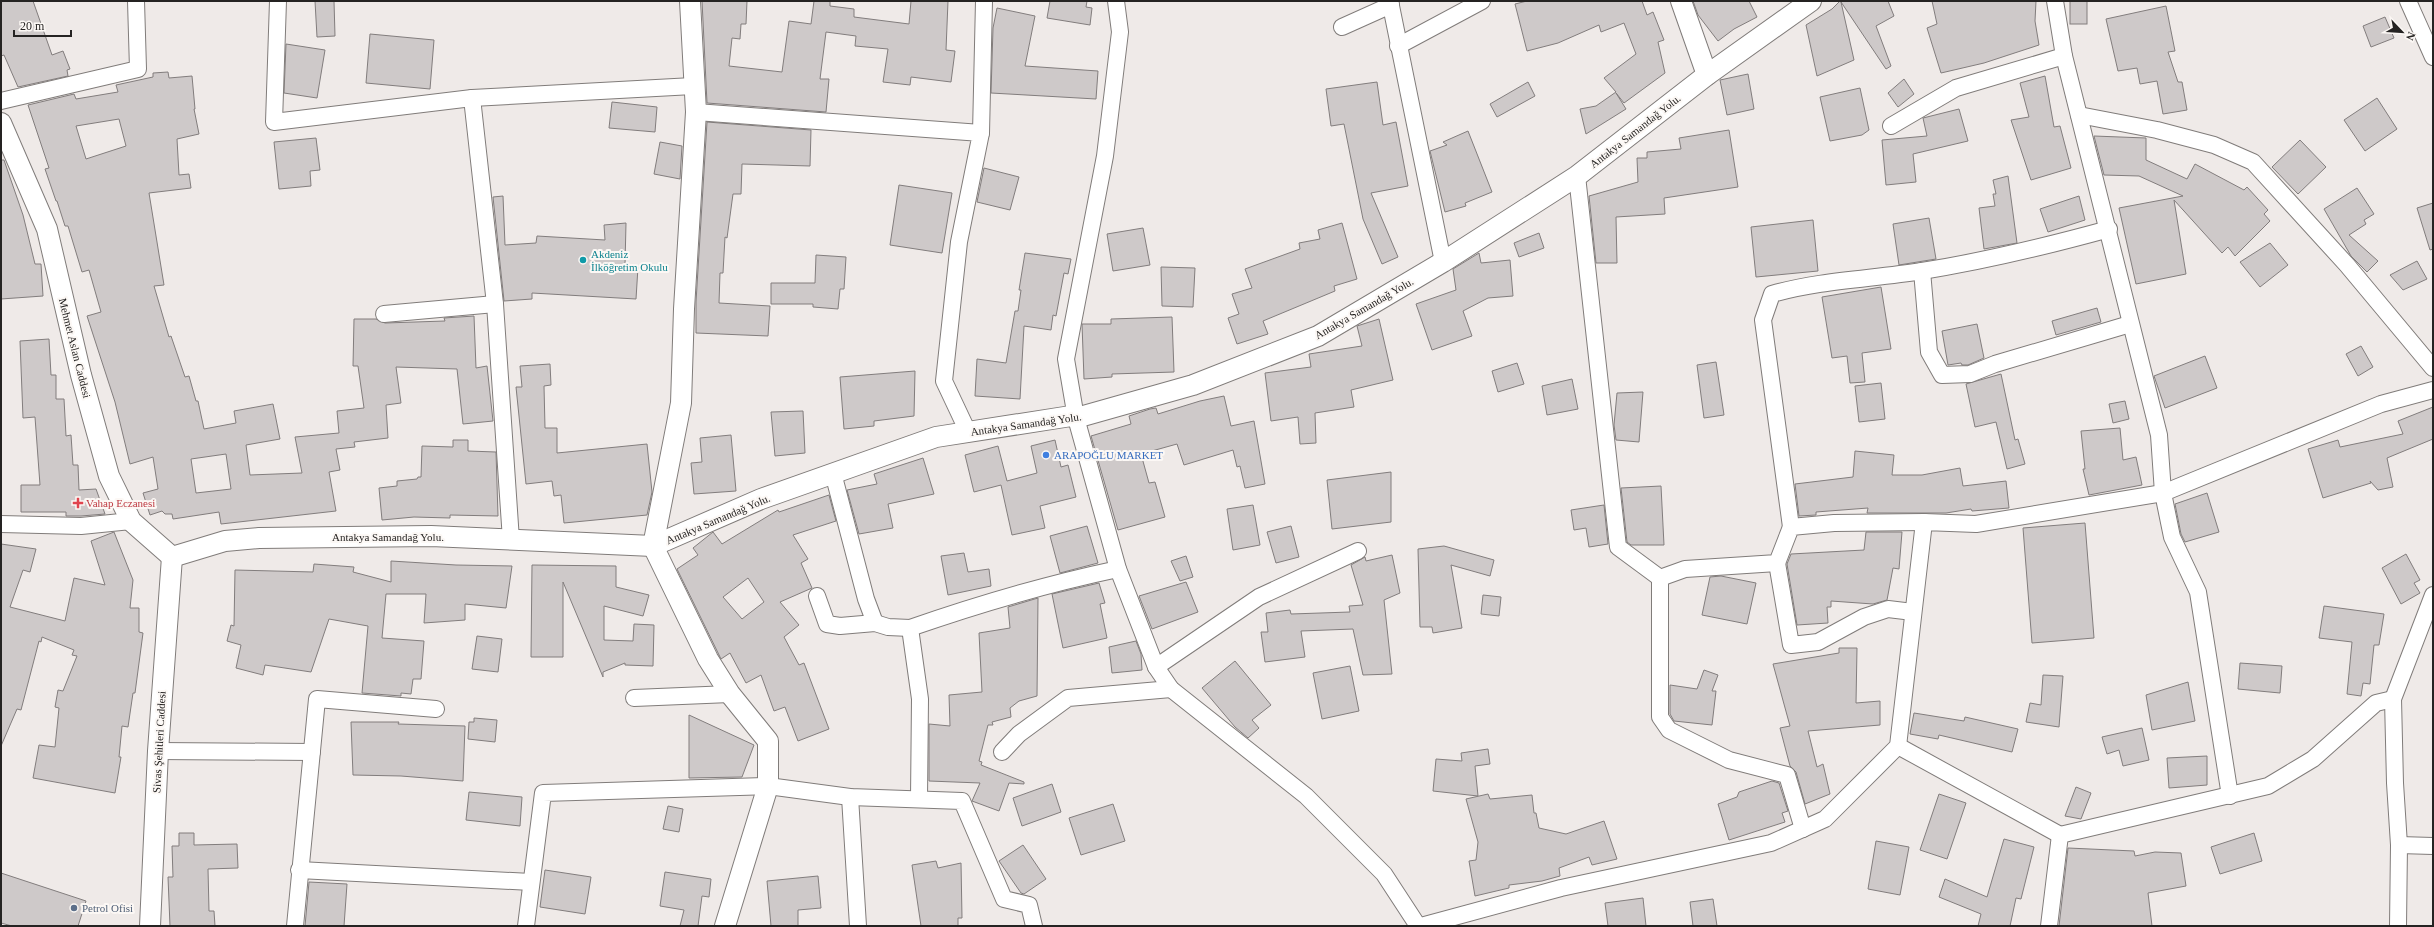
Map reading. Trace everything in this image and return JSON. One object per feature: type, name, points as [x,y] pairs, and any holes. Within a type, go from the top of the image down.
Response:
[{"type":"street","points":[[1,101],[138,69],[136,1]]},
{"type":"street","points":[[278,1],[274,122],[472,98],[693,86]]},
{"type":"street","points":[[690,1],[693,86],[696,112],[684,309],[681,403],[653,546],[708,659],[730,694],[768,741],[768,786],[725,926]]},
{"type":"street","points":[[968,432],[944,381],[959,242],[981,133],[984,1]]},
{"type":"street","points":[[1116,1],[1120,32],[1105,156],[1066,359],[1076,418],[1118,569],[1156,667],[1171,689],[1306,796],[1384,874],[1418,926]]},
{"type":"street","points":[[1398,46],[1482,1]]},
{"type":"street","points":[[1681,1],[1707,75]]},
{"type":"street","name":"Antakya Samandağ Yolu.","points":[[172,558],[225,541],[259,538],[431,536],[653,546],[761,499],[936,437],[1071,416],[1076,418],[1193,385],[1318,336],[1443,262],[1577,176],[1707,75],[1811,1]]},
{"type":"street","points":[[2055,1],[2064,56],[2109,229],[2130,324],[2159,435],[2163,493],[2172,537],[2198,592],[2230,796]]},
{"type":"street","points":[[2408,1],[2433,57]]},
{"type":"street","points":[[1342,27],[1390,3],[1443,262]]},
{"type":"street","points":[[1891,126],[1956,88],[2064,56]]},
{"type":"street","points":[[472,98],[495,304],[511,540]]},
{"type":"street","points":[[696,112],[981,133]]},
{"type":"street","points":[[2079,115],[2157,130],[2214,145],[2253,162],[2347,265],[2433,368]]},
{"type":"street","name":"Mehmet Aslan Caddesi","points":[[1,123],[47,229],[81,375],[109,476],[131,521],[172,558]]},
{"type":"street","points":[[1577,176],[1618,548],[1660,578]]},
{"type":"street","points":[[1913,612],[1888,609],[1864,617],[1818,642],[1791,644],[1777,563],[1791,527],[1763,320],[1772,294],[1795,288],[1922,271],[2019,253],[2109,229]]},
{"type":"street","points":[[1922,271],[1929,352],[1942,375],[1970,374],[1995,364],[2130,324]]},
{"type":"street","points":[[384,314],[495,304]]},
{"type":"street","points":[[1791,527],[1834,523],[1924,522],[1976,524],[2163,493],[2381,404],[2433,390]]},
{"type":"street","points":[[834,473],[866,599],[875,623]]},
{"type":"street","points":[[1,524],[81,526],[131,521]]},
{"type":"street","points":[[1421,926],[1561,888],[1772,843],[1825,818],[1898,746],[1924,522]]},
{"type":"street","points":[[1156,667],[1259,597],[1358,551]]},
{"type":"street","name":"Sivas Şehitleri Caddesi","points":[[150,926],[158,751],[172,558]]},
{"type":"street","points":[[1660,578],[1685,569],[1777,563]]},
{"type":"street","points":[[817,596],[827,624],[840,626],[875,623],[888,627],[910,628],[972,606],[1043,586],[1118,569]]},
{"type":"street","points":[[1660,578],[1660,717],[1669,730],[1729,760],[1787,775],[1803,828]]},
{"type":"street","points":[[2398,926],[2399,845],[2395,783],[2393,699],[2433,595]]},
{"type":"street","points":[[910,628],[920,699],[919,799]]},
{"type":"street","points":[[1002,752],[1019,734],[1068,698],[1171,689]]},
{"type":"street","points":[[634,698],[730,694]]},
{"type":"street","points":[[295,926],[299,870],[317,699],[436,708]]},
{"type":"street","points":[[1898,746],[2060,835],[2268,786],[2313,758],[2376,703],[2393,699]]},
{"type":"street","points":[[158,751],[312,752]]},
{"type":"street","points":[[526,926],[543,793],[768,786],[850,797],[962,801],[1004,899],[1029,905],[1034,926]]},
{"type":"street","points":[[850,797],[858,926]]},
{"type":"street","points":[[2049,926],[2060,835]]},
{"type":"street","points":[[2399,845],[2433,846]]},
{"type":"street","points":[[299,870],[531,882]]},
{"type":"building","points":[[1,1],[33,1],[52,55],[63,51],[70,69],[67,70],[68,76],[18,87],[4,55],[1,56]]},
{"type":"building","points":[[315,1],[334,1],[335,36],[317,37]]},
{"type":"building","points":[[702,1],[747,1],[746,24],[741,24],[740,39],[732,38],[729,66],[782,72],[789,21],[811,24],[814,1],[830,1],[830,6],[854,9],[854,17],[909,24],[911,1],[948,1],[946,50],[955,51],[951,82],[911,77],[910,85],[883,82],[888,49],[855,46],[856,36],[826,32],[820,79],[829,79],[826,112],[707,103]]},
{"type":"building","points":[[1050,1],[1087,1],[1086,7],[1092,8],[1090,25],[1047,18]]},
{"type":"building","points":[[1527,1],[1642,1],[1647,15],[1653,12],[1664,40],[1658,42],[1665,73],[1624,103],[1616,93],[1626,109],[1586,134],[1580,109],[1596,106],[1616,92],[1604,78],[1636,54],[1624,23],[1601,32],[1599,25],[1558,43],[1527,51],[1515,4]]},
{"type":"building","points":[[1693,1],[1749,1],[1757,17],[1734,29],[1718,41],[1698,15]]},
{"type":"building","points":[[1840,1],[1888,1],[1894,16],[1876,26],[1891,66],[1886,69],[1841,2],[1854,60],[1817,76],[1806,25],[1832,9]]},
{"type":"building","points":[[1932,1],[2036,1],[2035,21],[2039,45],[1984,63],[1941,73],[1927,28],[1937,24]]},
{"type":"building","points":[[2070,1],[2087,1],[2087,24],[2070,24]]},
{"type":"building","points":[[2166,6],[2175,51],[2168,52],[2178,82],[2182,82],[2187,110],[2163,114],[2157,81],[2140,84],[2137,68],[2118,71],[2106,19]]},
{"type":"building","points":[[997,8],[1035,16],[1025,66],[1098,71],[1096,99],[991,93],[993,28]]},
{"type":"building","points":[[2385,17],[2394,38],[2371,47],[2363,26]]},
{"type":"building","points":[[370,34],[434,40],[430,89],[366,83]]},
{"type":"building","points":[[286,44],[325,50],[317,98],[284,93]]},
{"type":"building","points":[[168,72],[169,78],[192,76],[194,109],[199,134],[177,139],[179,175],[189,174],[191,188],[149,193],[164,285],[154,286],[169,337],[171,336],[185,377],[189,376],[196,401],[198,401],[204,429],[236,423],[234,411],[273,404],[280,439],[246,445],[250,475],[302,473],[295,437],[339,433],[337,411],[364,408],[358,366],[353,366],[354,319],[376,319],[385,323],[445,321],[444,318],[474,316],[476,368],[487,366],[493,421],[463,424],[457,369],[396,367],[401,403],[386,405],[388,438],[354,442],[355,447],[336,449],[340,470],[329,472],[336,511],[221,524],[219,512],[173,519],[172,514],[165,514],[162,511],[150,515],[143,493],[158,489],[153,457],[130,464],[115,402],[87,316],[101,312],[89,270],[82,272],[68,226],[65,226],[56,201],[45,169],[49,168],[28,105],[74,94],[76,99],[118,92],[116,85],[153,77],[153,73]],"holes":[[[119,119],[126,146],[86,159],[76,126]],[[226,454],[231,489],[196,493],[191,459]]]},
{"type":"building","points":[[1748,74],[1754,109],[1727,115],[1720,80]]},
{"type":"building","points":[[2045,76],[2054,127],[2060,126],[2071,168],[2031,180],[2011,120],[2029,117],[2020,83]]},
{"type":"building","points":[[1904,79],[1914,94],[1898,107],[1888,93]]},
{"type":"building","points":[[1377,82],[1383,125],[1396,122],[1408,186],[1371,193],[1398,257],[1382,264],[1363,219],[1344,124],[1331,126],[1326,89]]},
{"type":"building","points":[[1528,82],[1535,96],[1497,117],[1490,104]]},
{"type":"building","points":[[1860,88],[1869,130],[1862,135],[1830,141],[1820,97]]},
{"type":"building","points":[[2377,98],[2397,129],[2365,151],[2344,120]]},
{"type":"building","points":[[612,102],[657,107],[655,132],[609,128]]},
{"type":"building","points":[[1959,109],[1968,141],[1913,154],[1916,182],[1886,185],[1882,140],[1927,136],[1923,118]]},
{"type":"building","points":[[707,122],[811,130],[810,166],[742,164],[741,194],[733,194],[727,238],[725,237],[723,273],[720,273],[719,303],[770,306],[768,336],[696,333],[696,302]]},
{"type":"building","points":[[1729,130],[1738,187],[1664,198],[1665,214],[1616,217],[1617,263],[1596,263],[1589,196],[1638,182],[1637,158],[1647,158],[1647,152],[1681,149],[1679,138]]},
{"type":"building","points":[[1468,131],[1492,192],[1465,203],[1466,206],[1445,212],[1430,151],[1447,145],[1443,142]]},
{"type":"building","points":[[2094,136],[2146,138],[2146,160],[2187,179],[2195,164],[2244,190],[2247,187],[2268,210],[2264,214],[2270,221],[2235,256],[2228,247],[2222,253],[2174,200],[2186,274],[2136,284],[2119,208],[2183,196],[2139,176],[2104,175]]},
{"type":"building","points":[[316,138],[320,170],[310,171],[311,186],[279,189],[274,142]]},
{"type":"building","points":[[2300,140],[2326,167],[2298,194],[2272,167]]},
{"type":"building","points":[[660,142],[682,146],[680,179],[654,174]]},
{"type":"building","points":[[1,160],[4,160],[23,215],[35,264],[41,264],[43,296],[1,299]]},
{"type":"building","points":[[984,168],[1019,177],[1010,210],[977,202]]},
{"type":"building","points":[[2008,176],[2017,243],[1984,249],[1979,208],[1995,206],[1993,194],[1996,194],[1993,180]]},
{"type":"building","points":[[899,185],[952,193],[942,253],[890,245]]},
{"type":"building","points":[[2357,188],[2374,214],[2364,220],[2366,224],[2349,235],[2378,261],[2367,272],[2351,256],[2324,209]]},
{"type":"building","name":"Akdeniz İlköğretim Okulu","points":[[503,196],[505,245],[536,243],[537,236],[605,240],[604,225],[626,223],[625,265],[638,267],[636,299],[532,293],[532,299],[504,301],[493,197]]},
{"type":"building","points":[[2079,196],[2085,220],[2048,232],[2040,209]]},
{"type":"building","points":[[2433,203],[2433,249],[2430,250],[2417,208]]},
{"type":"building","points":[[1929,218],[1936,259],[1899,265],[1893,224]]},
{"type":"building","points":[[1813,220],[1818,271],[1756,277],[1751,227]]},
{"type":"building","points":[[1342,223],[1357,279],[1334,286],[1335,291],[1263,321],[1268,334],[1237,344],[1228,318],[1239,314],[1232,294],[1252,288],[1245,269],[1300,249],[1299,243],[1320,239],[1318,230]]},
{"type":"building","points":[[1143,228],[1150,265],[1113,271],[1107,234]]},
{"type":"building","points":[[1539,233],[1544,248],[1519,257],[1514,243]]},
{"type":"building","points":[[2270,243],[2288,265],[2260,287],[2240,262]]},
{"type":"building","points":[[1025,253],[1071,259],[1068,274],[1064,273],[1056,316],[1053,315],[1051,330],[1024,326],[1020,399],[975,396],[977,359],[1006,363],[1015,311],[1018,311],[1021,290],[1019,290]]},
{"type":"building","points":[[1479,253],[1481,263],[1510,260],[1513,296],[1488,298],[1463,311],[1472,336],[1432,350],[1416,304],[1456,290],[1453,269]]},
{"type":"building","points":[[816,255],[846,257],[844,289],[840,289],[838,309],[813,307],[813,304],[771,304],[771,283],[815,283]]},
{"type":"building","points":[[2417,261],[2427,279],[2403,290],[2390,275]]},
{"type":"building","points":[[1161,267],[1195,268],[1193,307],[1162,306]]},
{"type":"building","points":[[1881,287],[1891,349],[1862,353],[1865,382],[1850,383],[1847,356],[1832,358],[1822,297]]},
{"type":"building","points":[[2097,308],[2101,322],[2056,335],[2052,321]]},
{"type":"building","points":[[1172,317],[1174,372],[1112,374],[1112,377],[1084,379],[1082,324],[1111,324],[1111,319]]},
{"type":"building","points":[[1379,319],[1393,380],[1351,390],[1354,407],[1315,413],[1316,443],[1300,444],[1298,417],[1271,421],[1265,373],[1311,367],[1309,354],[1362,346],[1357,326]]},
{"type":"building","points":[[1977,324],[1984,358],[1968,365],[1962,365],[1961,363],[1948,365],[1942,331]]},
{"type":"building","points":[[49,339],[51,375],[56,375],[56,399],[64,399],[66,436],[71,435],[73,465],[78,465],[79,490],[96,489],[105,514],[66,516],[66,512],[21,512],[21,485],[40,485],[35,417],[23,418],[20,341]]},
{"type":"building","points":[[2361,346],[2373,367],[2358,376],[2346,354]]},
{"type":"building","points":[[2205,356],[2217,388],[2165,408],[2154,376]]},
{"type":"building","points":[[1716,362],[1724,415],[1704,418],[1697,365]]},
{"type":"building","points":[[1517,363],[1524,384],[1498,392],[1492,371]]},
{"type":"building","points":[[550,364],[551,385],[544,386],[545,428],[557,428],[557,453],[647,444],[652,492],[647,515],[564,523],[561,495],[554,496],[552,481],[526,484],[516,387],[522,387],[520,366]]},
{"type":"building","points":[[915,371],[914,416],[874,421],[874,426],[844,429],[840,377]]},
{"type":"building","points":[[2001,374],[2015,440],[2018,439],[2025,464],[2007,469],[1996,422],[1975,427],[1966,384]]},
{"type":"building","points":[[1572,379],[1578,409],[1547,415],[1542,386]]},
{"type":"building","points":[[1881,383],[1885,419],[1859,422],[1855,386]]},
{"type":"building","points":[[1643,392],[1639,442],[1616,440],[1614,425],[1617,393]]},
{"type":"building","points":[[1224,396],[1231,426],[1254,421],[1265,484],[1245,488],[1240,466],[1237,467],[1233,450],[1184,465],[1177,444],[1141,454],[1149,483],[1155,482],[1165,517],[1118,530],[1091,436],[1131,424],[1129,416],[1150,409],[1156,408],[1158,414],[1200,401]]},
{"type":"building","points":[[2125,401],[2129,419],[2113,423],[2109,404]]},
{"type":"building","points":[[2433,407],[2433,439],[2387,458],[2393,487],[2378,490],[2370,481],[2371,483],[2323,498],[2308,449],[2338,440],[2340,447],[2403,434],[2398,421]]},
{"type":"building","points":[[803,411],[805,453],[775,456],[771,412]]},
{"type":"building","points":[[2120,428],[2123,460],[2136,457],[2142,485],[2089,495],[2083,469],[2085,469],[2081,431]]},
{"type":"building","points":[[731,435],[736,491],[694,494],[691,463],[702,462],[700,438]]},
{"type":"building","points":[[453,440],[468,440],[468,451],[496,452],[498,516],[450,515],[450,518],[414,517],[382,520],[379,488],[397,486],[397,481],[417,479],[418,477],[421,477],[422,446],[453,447]]},
{"type":"building","points":[[1055,440],[1061,467],[1068,465],[1076,497],[1040,506],[1045,528],[1012,535],[1001,485],[974,492],[965,455],[998,446],[1007,481],[1037,473],[1031,446]]},
{"type":"building","points":[[1855,451],[1894,455],[1892,475],[1922,475],[1960,468],[1963,486],[2006,481],[2009,508],[1972,511],[1971,509],[1946,513],[1867,513],[1868,508],[1816,512],[1816,515],[1799,516],[1795,484],[1853,477]]},
{"type":"building","points":[[923,458],[934,494],[888,504],[893,528],[859,534],[847,490],[877,484],[874,474]]},
{"type":"building","points":[[1391,472],[1391,522],[1332,529],[1327,480]]},
{"type":"building","points":[[1661,486],[1664,545],[1631,545],[1627,542],[1621,488]]},
{"type":"building","points":[[2207,493],[2219,532],[2185,542],[2181,534],[2175,504]]},
{"type":"building","points":[[829,495],[836,521],[793,535],[808,559],[801,563],[812,588],[780,602],[799,625],[784,637],[799,665],[804,663],[829,729],[798,741],[785,707],[774,711],[761,675],[746,683],[730,653],[721,659],[677,569],[698,555],[693,548],[713,532],[722,544],[778,510],[779,512]],"holes":[[[748,578],[764,602],[742,619],[723,597]]]},
{"type":"building","points":[[1253,505],[1260,545],[1233,550],[1227,509]]},
{"type":"building","points":[[1604,505],[1608,544],[1589,547],[1586,528],[1574,530],[1571,510]]},
{"type":"building","points":[[2085,523],[2094,638],[2032,643],[2023,528]]},
{"type":"building","points":[[1087,526],[1098,563],[1060,573],[1050,536]]},
{"type":"building","points":[[1291,526],[1299,557],[1276,563],[1267,532]]},
{"type":"building","points":[[114,532],[133,580],[130,608],[139,608],[139,632],[143,633],[135,693],[133,693],[128,727],[122,726],[119,757],[121,757],[115,793],[33,778],[39,745],[55,747],[59,708],[55,707],[58,690],[63,691],[77,656],[72,655],[74,650],[42,637],[41,642],[39,641],[21,710],[17,709],[1,746],[1,544],[36,549],[30,572],[23,570],[10,607],[65,621],[74,578],[105,585],[91,541]]},
{"type":"building","points":[[1866,532],[1902,532],[1899,569],[1893,568],[1887,600],[1873,604],[1831,601],[1831,607],[1827,607],[1828,623],[1797,625],[1787,564],[1791,554],[1864,550]]},
{"type":"building","points":[[1444,546],[1494,560],[1490,576],[1451,565],[1462,628],[1433,633],[1432,627],[1420,627],[1418,549]]},
{"type":"building","points":[[964,553],[968,572],[989,569],[991,586],[948,595],[941,556]]},
{"type":"building","points":[[2406,554],[2420,580],[2414,583],[2420,593],[2401,604],[2382,568]]},
{"type":"building","points":[[1392,555],[1400,593],[1384,600],[1392,674],[1363,675],[1353,629],[1301,631],[1305,657],[1265,662],[1261,632],[1268,632],[1266,613],[1290,610],[1291,614],[1350,612],[1349,606],[1363,605],[1351,565],[1365,557],[1366,561]]},
{"type":"building","points":[[1186,556],[1193,577],[1180,581],[1171,561]]},
{"type":"building","points":[[391,561],[456,565],[512,566],[506,608],[465,604],[465,620],[424,623],[426,594],[386,594],[382,638],[424,641],[421,679],[413,679],[411,694],[401,693],[401,696],[362,693],[368,626],[329,619],[311,672],[265,665],[263,675],[236,668],[241,645],[227,641],[231,625],[234,626],[235,570],[313,572],[314,564],[354,567],[353,572],[391,582]]},
{"type":"building","points":[[532,565],[616,566],[616,587],[649,595],[643,616],[604,606],[604,640],[633,641],[634,624],[654,625],[653,666],[625,665],[625,663],[603,672],[603,677],[563,582],[563,657],[531,657]]},
{"type":"building","points":[[1721,576],[1756,583],[1747,624],[1702,615],[1710,577]]},
{"type":"building","points":[[1186,582],[1198,612],[1152,629],[1139,596]]},
{"type":"building","points":[[1099,583],[1105,603],[1100,604],[1107,638],[1063,648],[1052,594]]},
{"type":"building","points":[[1483,595],[1501,597],[1499,616],[1481,614]]},
{"type":"building","points":[[1038,598],[1037,696],[1019,701],[1010,708],[1011,717],[992,722],[993,725],[988,725],[979,761],[982,762],[981,765],[1024,782],[1024,784],[1009,783],[999,811],[972,801],[980,783],[929,781],[929,724],[950,726],[949,695],[982,692],[979,633],[1010,628],[1008,607]]},
{"type":"building","points":[[2324,606],[2384,614],[2379,645],[2374,645],[2370,684],[2363,683],[2361,696],[2347,694],[2352,642],[2319,638]]},
{"type":"building","points":[[477,636],[502,639],[498,672],[472,669]]},
{"type":"building","points":[[1136,641],[1141,654],[1142,670],[1112,673],[1109,647]]},
{"type":"building","points":[[1839,648],[1857,648],[1856,703],[1880,701],[1880,725],[1808,731],[1817,767],[1823,764],[1830,794],[1805,804],[1796,772],[1790,766],[1780,728],[1790,726],[1773,664],[1839,653]]},
{"type":"building","points":[[1235,661],[1271,705],[1252,720],[1259,728],[1248,738],[1235,727],[1202,688]]},
{"type":"building","points":[[2240,663],[2282,666],[2280,693],[2238,689]]},
{"type":"building","points":[[1350,666],[1359,711],[1322,719],[1313,673]]},
{"type":"building","points":[[1704,670],[1718,675],[1712,691],[1716,691],[1712,725],[1674,721],[1670,714],[1670,685],[1697,689]]},
{"type":"building","points":[[2043,675],[2063,676],[2059,727],[2026,722],[2030,703],[2041,705]]},
{"type":"building","points":[[2188,682],[2195,721],[2152,730],[2146,695]]},
{"type":"building","points":[[1914,713],[1964,721],[1965,717],[2018,729],[2012,752],[1939,735],[1938,739],[1910,734]]},
{"type":"building","points":[[689,715],[754,745],[742,777],[689,778]]},
{"type":"building","points":[[474,718],[497,720],[495,742],[468,739],[469,722],[474,722]]},
{"type":"building","points":[[351,722],[399,722],[398,724],[465,726],[463,781],[401,776],[353,775]]},
{"type":"building","points":[[2142,728],[2149,760],[2123,766],[2119,750],[2107,754],[2102,737]]},
{"type":"building","points":[[1488,749],[1490,764],[1475,766],[1478,796],[1433,791],[1436,759],[1462,761],[1461,753]]},
{"type":"building","points":[[2207,756],[2207,785],[2169,788],[2167,758]]},
{"type":"building","points":[[1772,781],[1779,783],[1788,811],[1782,813],[1785,822],[1729,840],[1718,804],[1737,797],[1739,792]]},
{"type":"building","points":[[1052,784],[1061,812],[1022,826],[1013,798]]},
{"type":"building","points":[[2076,787],[2091,793],[2081,819],[2065,816]]},
{"type":"building","points":[[469,792],[522,797],[520,826],[466,820]]},
{"type":"building","points":[[1488,794],[1490,799],[1532,795],[1534,813],[1536,813],[1539,828],[1566,834],[1604,821],[1617,859],[1592,865],[1589,857],[1559,868],[1560,876],[1542,881],[1509,885],[1509,888],[1475,896],[1469,861],[1476,860],[1478,842],[1466,799]]},
{"type":"building","points":[[1939,794],[1966,803],[1947,859],[1920,850]]},
{"type":"building","points":[[1113,804],[1125,841],[1081,855],[1069,818]]},
{"type":"building","points":[[668,806],[683,809],[679,832],[663,829]]},
{"type":"building","points":[[179,833],[194,833],[194,845],[237,844],[238,868],[208,869],[209,911],[214,911],[215,926],[170,926],[168,877],[173,877],[172,846],[179,846]]},
{"type":"building","points":[[2254,833],[2262,861],[2220,874],[2211,847]]},
{"type":"building","points":[[2004,839],[2034,847],[2021,899],[2016,898],[2010,926],[1978,926],[1981,914],[1939,897],[1945,879],[1987,897]]},
{"type":"building","points":[[1876,841],[1909,847],[1900,895],[1868,889]]},
{"type":"building","points":[[1023,845],[1046,879],[1024,894],[1021,893],[999,861]]},
{"type":"building","points":[[2068,848],[2134,851],[2135,856],[2155,852],[2181,853],[2186,886],[2148,893],[2152,926],[2059,926]]},
{"type":"building","points":[[936,861],[938,868],[961,863],[962,918],[958,918],[958,926],[921,926],[912,865]]},
{"type":"building","points":[[545,870],[591,877],[585,914],[540,907]]},
{"type":"building","points":[[665,872],[711,879],[709,897],[702,896],[698,926],[680,926],[684,910],[660,906]]},
{"type":"building","points":[[1,873],[86,901],[78,926],[12,926],[1,923]]},
{"type":"building","points":[[818,876],[821,908],[798,910],[798,926],[771,926],[767,881]]},
{"type":"building","points":[[309,882],[347,884],[344,926],[305,926]]},
{"type":"building","points":[[1643,898],[1646,926],[1608,926],[1605,903]]},
{"type":"building","points":[[1713,899],[1717,926],[1693,926],[1690,902]]},
{"type":"place","name":"Akdeniz İlköğretim Okulu","points":[[583,260]]},
{"type":"place","name":"ARAPOĞLU MARKET","points":[[1046,455]]},
{"type":"place","name":"Vahap Eczanesi","points":[[78,503]]},
{"type":"place","name":"Petrol Ofisi","points":[[74,908]]}]
